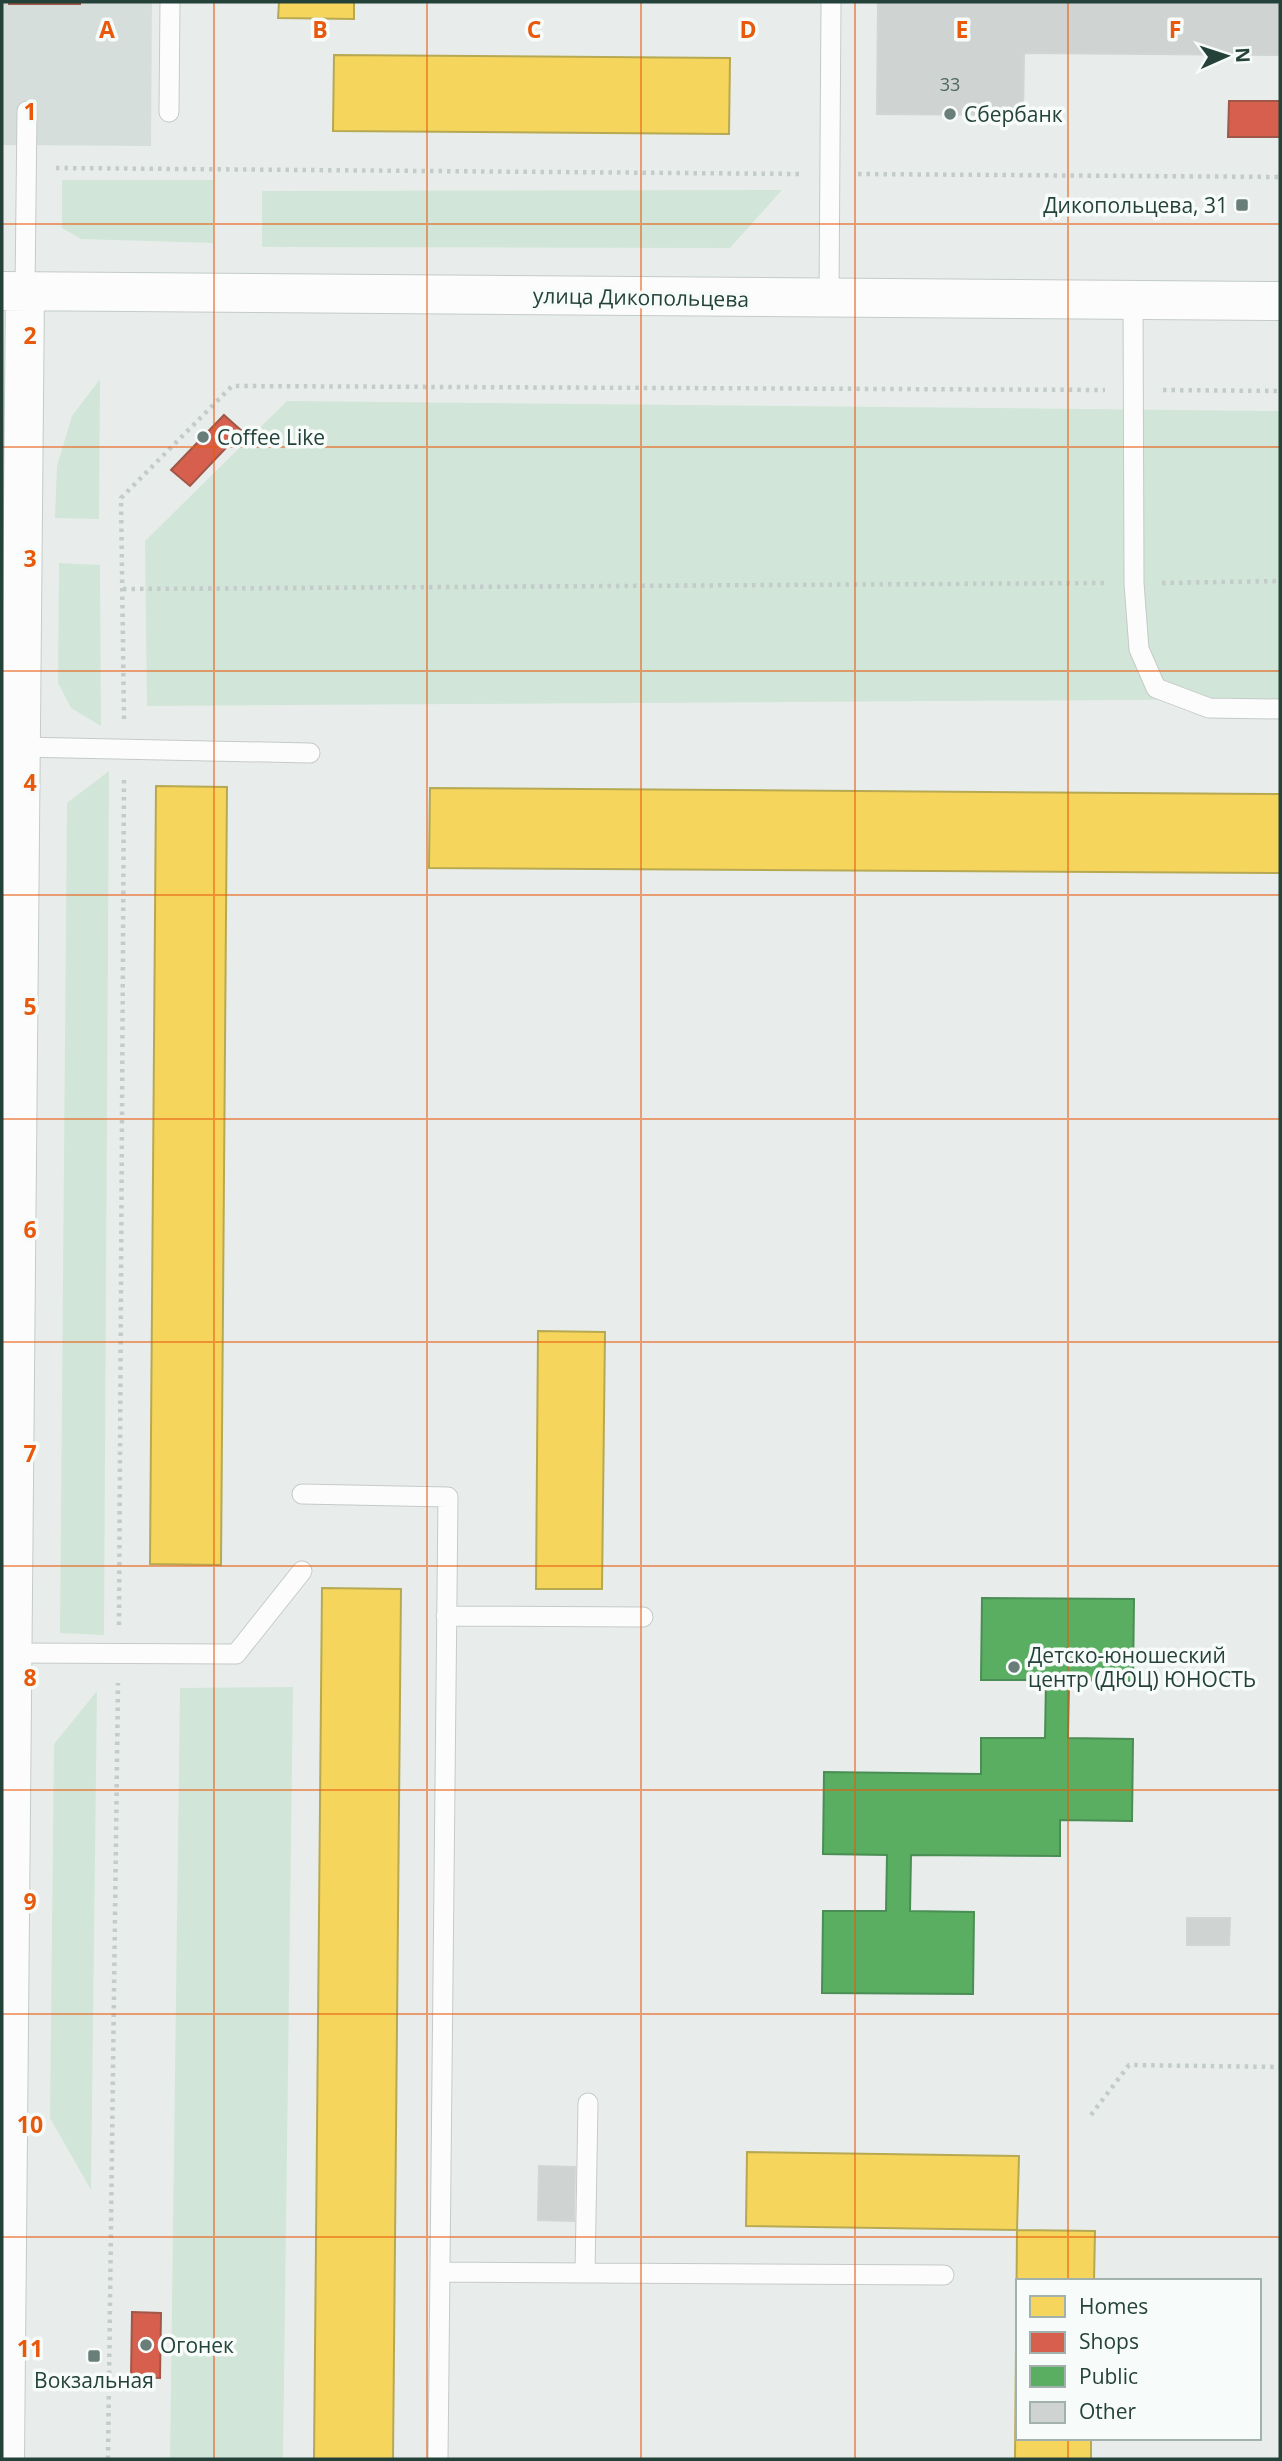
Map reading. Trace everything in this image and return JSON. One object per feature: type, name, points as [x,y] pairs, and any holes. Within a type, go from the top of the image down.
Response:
[{"type":"main road","name":"улица Дикопольцева","points":[[13,291],[1280,301]]},
{"type":"main road","points":[[5,2459],[7,1713],[13,1653],[21,747],[13,291]]},
{"type":"lane","points":[[169,112],[170,2]]},
{"type":"lane","points":[[829,298],[831,2]]},
{"type":"lane","points":[[13,291],[27,111]]},
{"type":"lane","points":[[1133,300],[1134,583],[1139,649],[1156,688],[1209,708],[1280,709]]},
{"type":"lane","points":[[21,747],[310,753]]},
{"type":"lane","points":[[302,1494],[447,1497],[438,2459]]},
{"type":"lane","points":[[13,1653],[236,1654],[302,1571]]},
{"type":"lane","points":[[446,1616],[643,1617]]},
{"type":"lane","points":[[585,2273],[589,2103]]},
{"type":"lane","points":[[440,2272],[944,2275]]},
{"type":"path","points":[[54,168],[1280,177]]},
{"type":"path","points":[[108,2459],[118,1653],[124,749],[121,498],[232,386],[1280,391]]},
{"type":"path","points":[[123,589],[1280,581]]},
{"type":"path","points":[[1091,2115],[1129,2065],[1280,2067]]},
{"type":"shaded area","points":[[2,2],[152,2],[151,146],[2,145]]},
{"type":"green space","points":[[62,180],[213,180],[213,243],[81,239],[62,228]]},
{"type":"green space","points":[[782,190],[730,248],[262,247],[262,191]]},
{"type":"green space","points":[[100,379],[99,519],[55,518],[57,466],[72,416]]},
{"type":"green space","points":[[287,401],[1280,411],[1280,699],[147,706],[145,541]]},
{"type":"green space","points":[[59,563],[100,565],[101,726],[71,708],[58,683]]},
{"type":"green space","points":[[109,771],[104,1635],[60,1633],[67,803]]},
{"type":"green space","points":[[293,1687],[283,2459],[170,2459],[180,1688]]},
{"type":"green space","points":[[97,1691],[91,2190],[50,2118],[54,1744]]},
{"type":"building: Homes","points":[[279,2],[354,2],[354,19],[278,18]]},
{"type":"building: Homes","points":[[334,55],[730,58],[729,134],[333,131]]},
{"type":"building: Homes","points":[[156,786],[227,787],[221,1565],[150,1564]]},
{"type":"building: Homes","points":[[430,788],[1280,794],[1280,873],[429,868]]},
{"type":"building: Homes","points":[[538,1331],[605,1332],[602,1589],[536,1589]]},
{"type":"building: Homes","points":[[322,1588],[401,1589],[393,2459],[314,2459]]},
{"type":"building: Homes","points":[[747,2152],[1019,2156],[1017,2230],[746,2226]]},
{"type":"building: Homes","points":[[1017,2230],[1095,2231],[1094,2279],[1017,2279]]},
{"type":"building: Homes","points":[[1016,2344],[1016,2440],[1091,2440],[1091,2459],[1015,2459]]},
{"type":"building: Shops","points":[[80,2],[80,4],[9,4]]},
{"type":"building: Shops","points":[[1229,101],[1280,101],[1280,137],[1228,137]]},
{"type":"building: Shops","points":[[224,415],[242,431],[190,486],[171,470]]},
{"type":"building: Shops","points":[[132,2312],[161,2313],[160,2378],[131,2377]]},
{"type":"building: Public","points":[[982,1598],[1134,1599],[1133,1681],[1069,1680],[1068,1738],[1133,1739],[1132,1821],[1060,1820],[1060,1856],[911,1855],[910,1911],[974,1912],[973,1994],[822,1993],[823,1911],[886,1911],[887,1855],[823,1854],[824,1772],[981,1774],[981,1738],[1045,1738],[1046,1680],[981,1680]]},
{"type":"building: Other","points":[[878,2],[1280,2],[1280,55],[1024,53],[1023,115],[877,114]]},
{"type":"building: Other","points":[[1187,1918],[1230,1918],[1229,1945],[1187,1945]]},
{"type":"building: Other","points":[[539,2166],[575,2167],[574,2221],[538,2220]]},
{"type":"place","name":"Сбербанк","points":[[950,114]]},
{"type":"place","name":"Дикопольцева, 31","points":[[1242,205]]},
{"type":"place","name":"Coffee Like","points":[[203,437]]},
{"type":"place","name":"Детско-юношеский центр (ДЮЦ) ЮНОСТЬ","points":[[1014,1667]]},
{"type":"place","name":"Огонек","points":[[146,2345]]},
{"type":"place","name":"Вокзальная","points":[[94,2356]]}]
